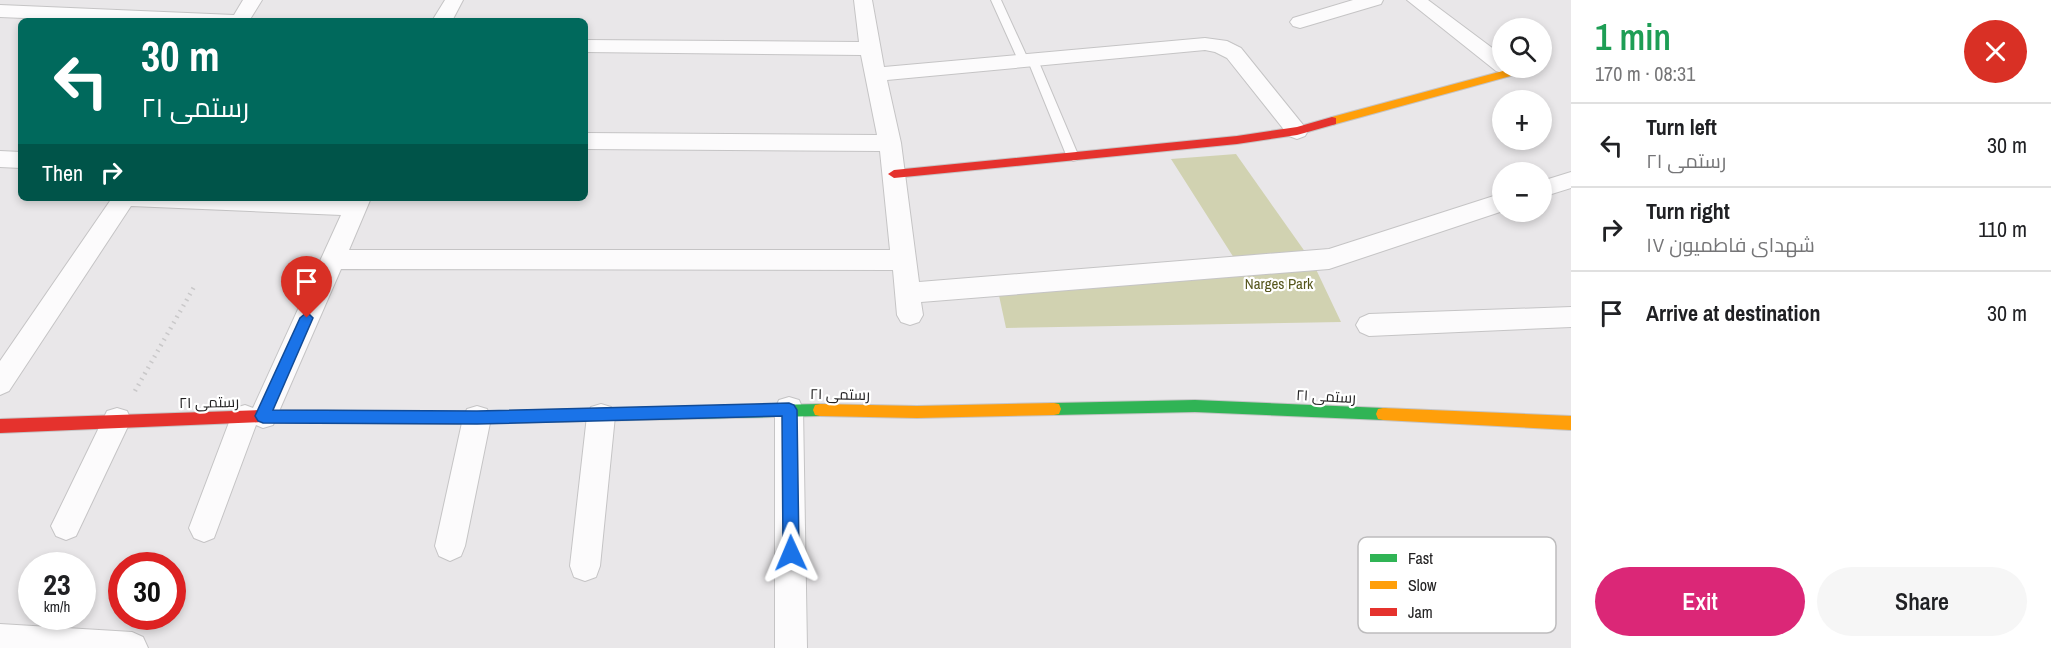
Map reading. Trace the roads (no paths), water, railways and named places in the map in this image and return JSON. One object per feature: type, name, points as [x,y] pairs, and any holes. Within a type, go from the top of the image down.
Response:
[{"type":"street","points":[[241,18],[252,0]]},
{"type":"street","points":[[444,18],[454,0]]},
{"type":"street","points":[[863,0],[870,49],[890,143],[909,304],[1329,259],[1492,206]]},
{"type":"street","points":[[1300,22],[1373,0]]},
{"type":"street","points":[[1416,0],[1492,54]]},
{"type":"street","points":[[0,11],[167,18]]},
{"type":"street","points":[[876,74],[1205,44],[1220,46],[1234,53],[1297,130]]},
{"type":"street","points":[[588,46],[870,49]]},
{"type":"street","points":[[894,174],[1238,140],[1297,130],[1492,74]]},
{"type":"street","points":[[588,141],[890,143]]},
{"type":"street","points":[[0,159],[18,160]]},
{"type":"street","points":[[1552,186],[1571,180]]},
{"type":"street","points":[[0,383],[122,201]]},
{"type":"street","points":[[204,528],[254,417],[333,259],[358,203],[268,201]]},
{"type":"street","points":[[333,259],[904,260]]},
{"type":"street","points":[[1369,325],[1571,317]]},
{"type":"street","name":"رستمی ۲۱","points":[[0,426],[117,420],[254,417],[477,418],[789,410],[917,412],[1195,406],[1571,423]]},
{"type":"street","points":[[789,410],[792,648]]},
{"type":"street","points":[[585,566],[601,416]]},
{"type":"street","points":[[450,546],[477,418]]},
{"type":"street","points":[[66,526],[117,420]]},
{"type":"street","points":[[0,640],[132,648]]},
{"type":"lane","points":[[996,0],[1028,60],[1073,157]]},
{"type":"park label","name":"Narges Park","points":[[1279,283]]}]
